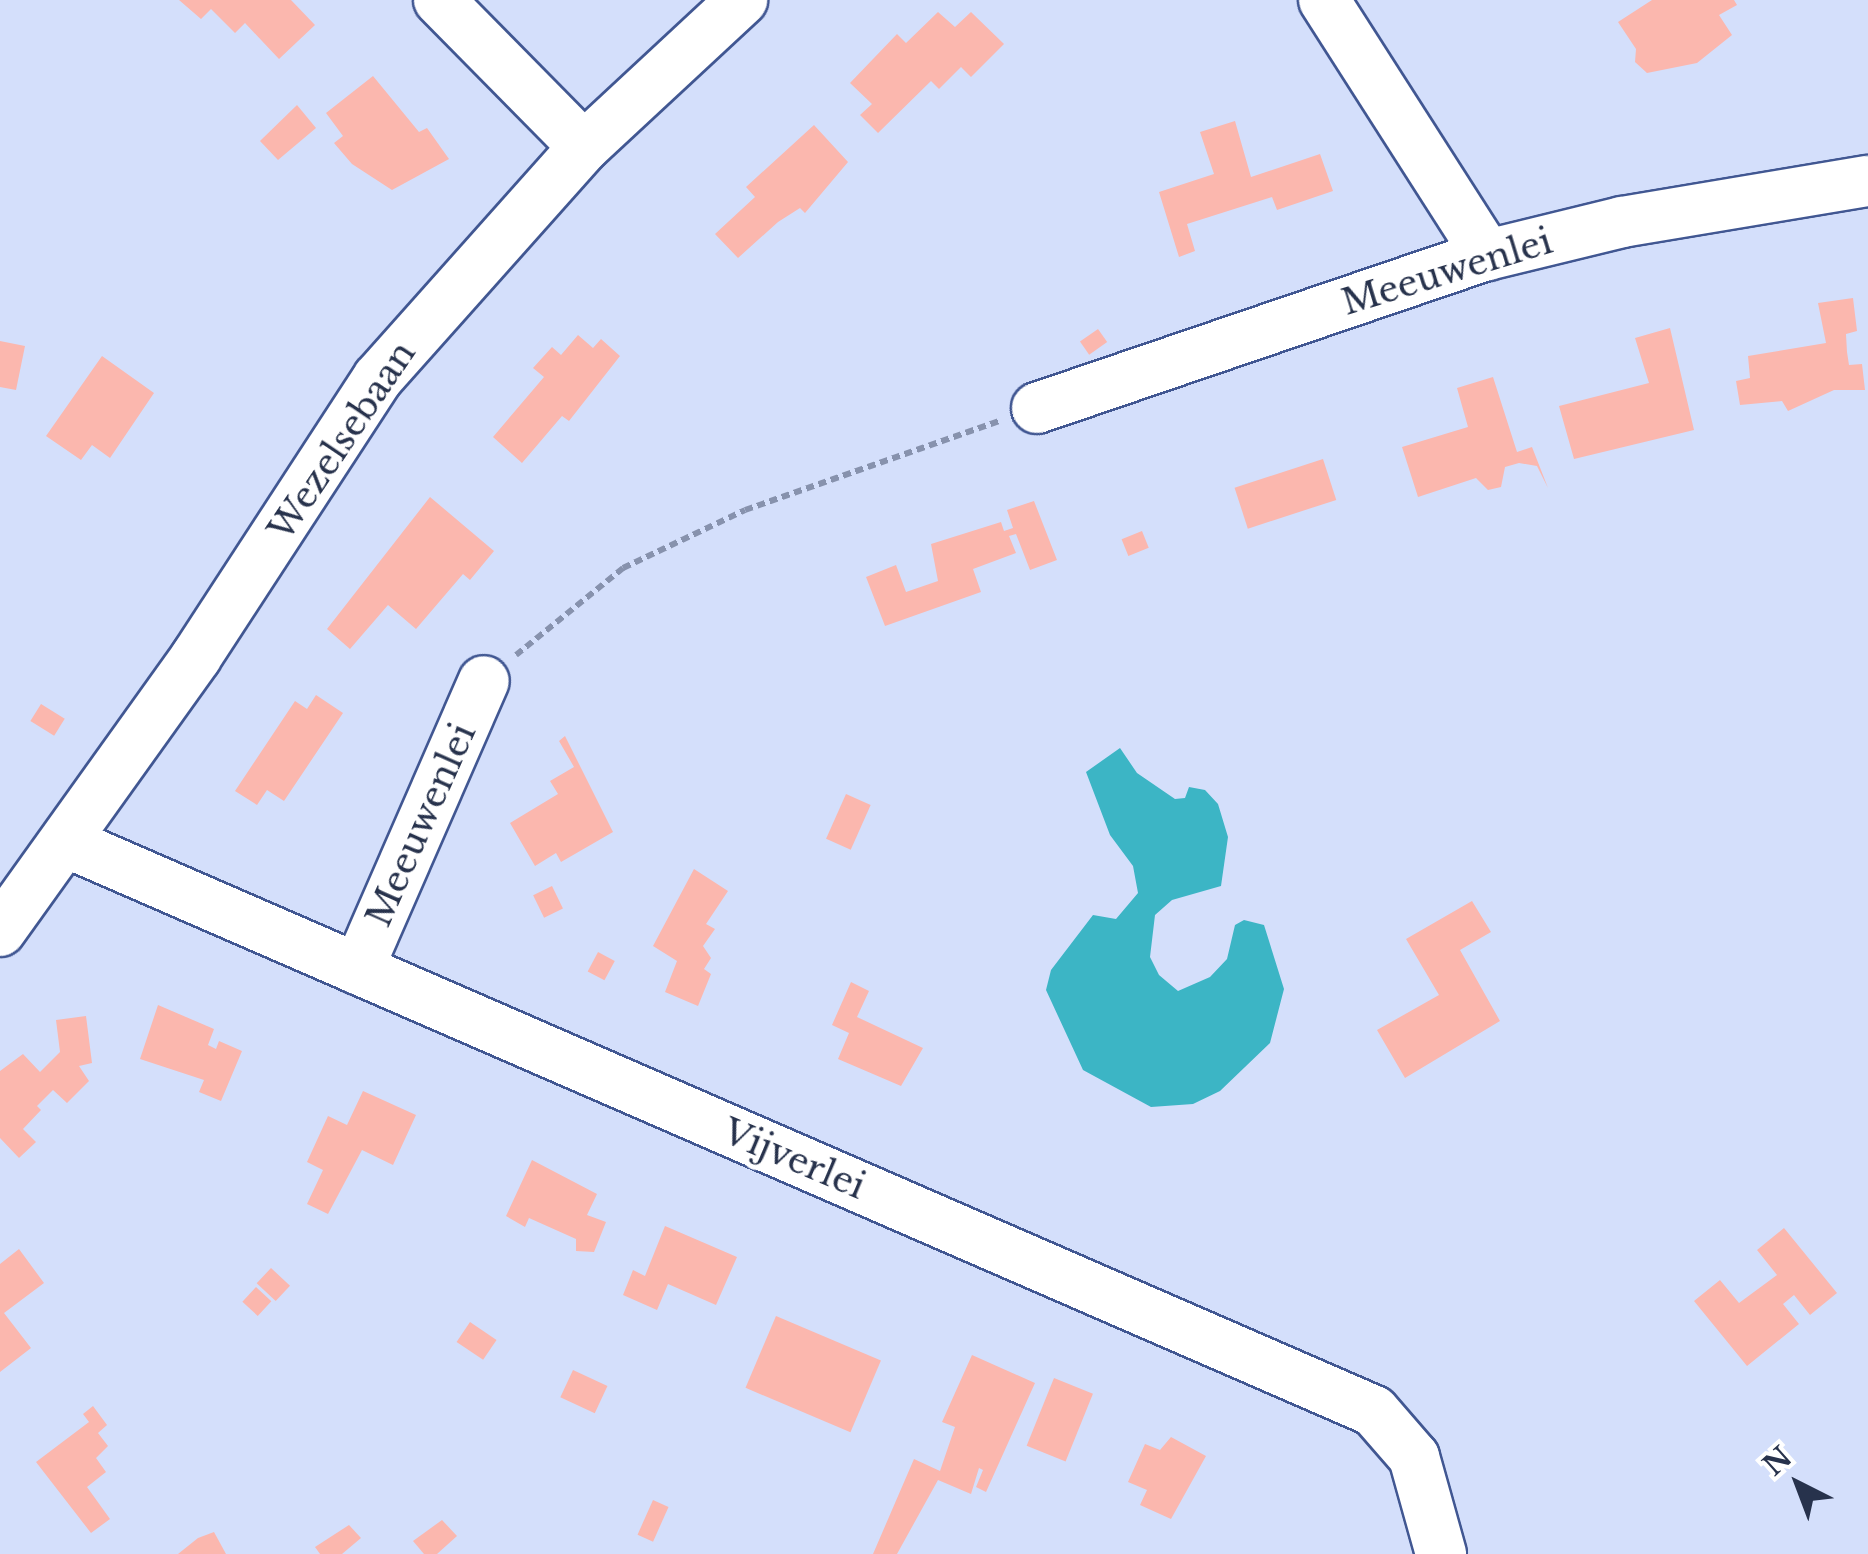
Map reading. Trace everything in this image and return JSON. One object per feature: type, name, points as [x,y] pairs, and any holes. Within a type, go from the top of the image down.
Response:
[{"type":"street","points":[[439,0],[584,148]]},
{"type":"street","name":"Wezelsebaan","points":[[0,931],[66,842],[378,378],[584,148],[742,0]]},
{"type":"street","points":[[1324,0],[1487,255]]},
{"type":"street","name":"Meeuwenlei","points":[[1038,408],[1487,255],[1622,222],[1868,181]]},
{"type":"street","name":"Meeuwenlei","points":[[358,969],[484,681]]},
{"type":"street","name":"Vijverlei","points":[[66,842],[1374,1411],[1414,1456],[1441,1554]]},
{"type":"path","points":[[484,681],[623,568],[745,510],[1038,408]]},
{"type":"water","points":[[1120,748],[1137,773],[1175,799],[1185,798],[1189,787],[1205,790],[1218,804],[1228,837],[1221,886],[1172,900],[1155,915],[1150,957],[1159,975],[1178,991],[1210,977],[1227,959],[1235,925],[1244,920],[1264,925],[1284,989],[1270,1043],[1220,1091],[1193,1104],[1151,1107],[1083,1070],[1046,990],[1051,970],[1093,915],[1116,919],[1138,893],[1133,866],[1110,835],[1086,772]]},
{"type":"building","points":[[179,0],[291,0],[315,25],[279,59],[245,23],[235,33],[211,9],[201,19]]},
{"type":"building","points":[[1652,0],[1734,0],[1737,5],[1719,15],[1732,35],[1697,63],[1647,73],[1635,62],[1636,49],[1618,22]]},
{"type":"building","points":[[938,12],[955,27],[971,12],[1004,44],[971,77],[961,67],[939,89],[931,81],[878,133],[860,115],[872,104],[850,83],[897,34],[906,43]]},
{"type":"building","points":[[373,76],[419,132],[427,128],[449,159],[392,190],[352,164],[334,143],[343,136],[326,113]]},
{"type":"building","points":[[297,105],[316,128],[278,160],[260,141]]},
{"type":"building","points":[[1235,121],[1251,177],[1320,154],[1333,191],[1277,210],[1272,197],[1187,224],[1195,251],[1179,257],[1159,192],[1214,174],[1200,132]]},
{"type":"building","points":[[814,125],[848,162],[805,213],[800,208],[778,222],[738,258],[715,234],[755,197],[746,187]]},
{"type":"building","points":[[1853,298],[1857,331],[1846,334],[1847,352],[1849,365],[1862,364],[1865,390],[1834,390],[1788,411],[1782,401],[1740,405],[1736,381],[1750,378],[1748,356],[1826,343],[1818,303]]},
{"type":"building","points":[[1670,328],[1694,430],[1574,459],[1559,406],[1649,383],[1635,338]]},
{"type":"building","points":[[1098,329],[1107,342],[1089,355],[1080,342]]},
{"type":"building","points":[[578,335],[593,348],[601,339],[620,356],[569,421],[562,416],[522,463],[493,437],[544,377],[533,368],[552,347],[561,355]]},
{"type":"building","points":[[0,341],[25,346],[16,390],[0,387]]},
{"type":"building","points":[[102,356],[154,393],[110,458],[92,445],[81,460],[46,436]]},
{"type":"building","points":[[1493,377],[1517,452],[1532,447],[1548,488],[1537,466],[1519,463],[1505,467],[1501,487],[1488,490],[1476,478],[1418,497],[1402,447],[1468,427],[1457,388]]},
{"type":"building","points":[[1323,459],[1336,500],[1248,529],[1235,488]]},
{"type":"building","points":[[430,497],[494,551],[470,580],[463,574],[416,629],[388,605],[350,649],[327,629]]},
{"type":"building","points":[[1034,501],[1057,560],[1030,570],[1016,534],[1009,536],[1016,553],[973,569],[981,592],[885,626],[866,577],[896,565],[906,592],[938,581],[931,544],[1001,522],[1004,531],[1013,528],[1007,510]]},
{"type":"building","points":[[1142,531],[1149,548],[1128,556],[1122,539]]},
{"type":"building","points":[[316,695],[343,713],[284,801],[267,790],[257,805],[235,791],[295,701],[307,709]]},
{"type":"building","points":[[41,704],[65,719],[54,736],[30,721]]},
{"type":"building","points":[[565,736],[613,832],[561,862],[556,853],[535,866],[510,823],[558,794],[550,781],[574,767],[559,741]]},
{"type":"building","points":[[846,794],[871,805],[851,850],[826,839]]},
{"type":"building","points":[[694,869],[728,891],[706,924],[715,929],[703,946],[711,958],[704,969],[711,974],[698,1006],[665,992],[677,961],[653,946]]},
{"type":"building","points":[[552,886],[563,908],[544,918],[533,895]]},
{"type":"building","points":[[1472,901],[1491,932],[1460,950],[1500,1021],[1405,1078],[1377,1030],[1439,995],[1406,939]]},
{"type":"building","points":[[598,952],[615,961],[604,980],[588,971]]},
{"type":"building","points":[[851,982],[869,991],[857,1017],[923,1048],[901,1086],[838,1059],[849,1033],[832,1025]]},
{"type":"building","points":[[158,1005],[214,1029],[208,1045],[216,1049],[219,1041],[242,1051],[221,1101],[199,1092],[204,1080],[140,1059]]},
{"type":"building","points":[[86,1016],[92,1063],[79,1066],[89,1081],[67,1103],[53,1090],[37,1106],[41,1110],[23,1129],[36,1142],[19,1158],[0,1138],[0,1071],[23,1054],[40,1072],[60,1052],[56,1020]]},
{"type":"building","points":[[363,1091],[416,1115],[393,1165],[362,1150],[328,1214],[307,1204],[323,1170],[307,1162],[328,1116],[347,1125]]},
{"type":"building","points":[[532,1160],[597,1194],[587,1215],[606,1222],[594,1252],[576,1251],[576,1239],[529,1218],[525,1227],[506,1216]]},
{"type":"building","points":[[665,1226],[737,1257],[716,1305],[668,1284],[657,1310],[623,1295],[633,1270],[645,1276]]},
{"type":"building","points":[[1784,1228],[1837,1293],[1810,1315],[1794,1295],[1783,1304],[1799,1324],[1747,1366],[1694,1301],[1720,1280],[1739,1303],[1777,1275],[1757,1250]]},
{"type":"building","points":[[19,1249],[44,1283],[4,1313],[31,1348],[0,1372],[0,1264]]},
{"type":"building","points":[[271,1268],[290,1286],[276,1301],[257,1283]]},
{"type":"building","points":[[256,1287],[271,1301],[258,1316],[242,1302]]},
{"type":"building","points":[[776,1316],[881,1361],[850,1432],[746,1388]]},
{"type":"building","points":[[470,1322],[497,1340],[483,1360],[457,1342]]},
{"type":"building","points":[[972,1355],[1035,1383],[986,1492],[976,1487],[983,1470],[979,1468],[971,1494],[938,1480],[897,1554],[873,1554],[914,1459],[940,1471],[955,1427],[942,1422]]},
{"type":"building","points":[[573,1370],[607,1386],[595,1413],[560,1397]]},
{"type":"building","points":[[1054,1378],[1093,1394],[1066,1461],[1027,1446]]},
{"type":"building","points":[[93,1406],[107,1425],[98,1433],[108,1446],[96,1458],[106,1472],[87,1487],[110,1519],[91,1533],[36,1462],[89,1422],[83,1414]]},
{"type":"building","points":[[1171,1437],[1206,1456],[1171,1519],[1140,1505],[1147,1490],[1128,1482],[1145,1444],[1160,1450]]},
{"type":"building","points":[[653,1500],[669,1507],[653,1542],[638,1535]]},
{"type":"building","points":[[442,1520],[457,1536],[437,1554],[424,1554],[413,1541]]},
{"type":"building","points":[[349,1525],[361,1538],[342,1554],[320,1554],[315,1547]]},
{"type":"building","points":[[214,1532],[226,1554],[178,1554],[198,1538]]}]
